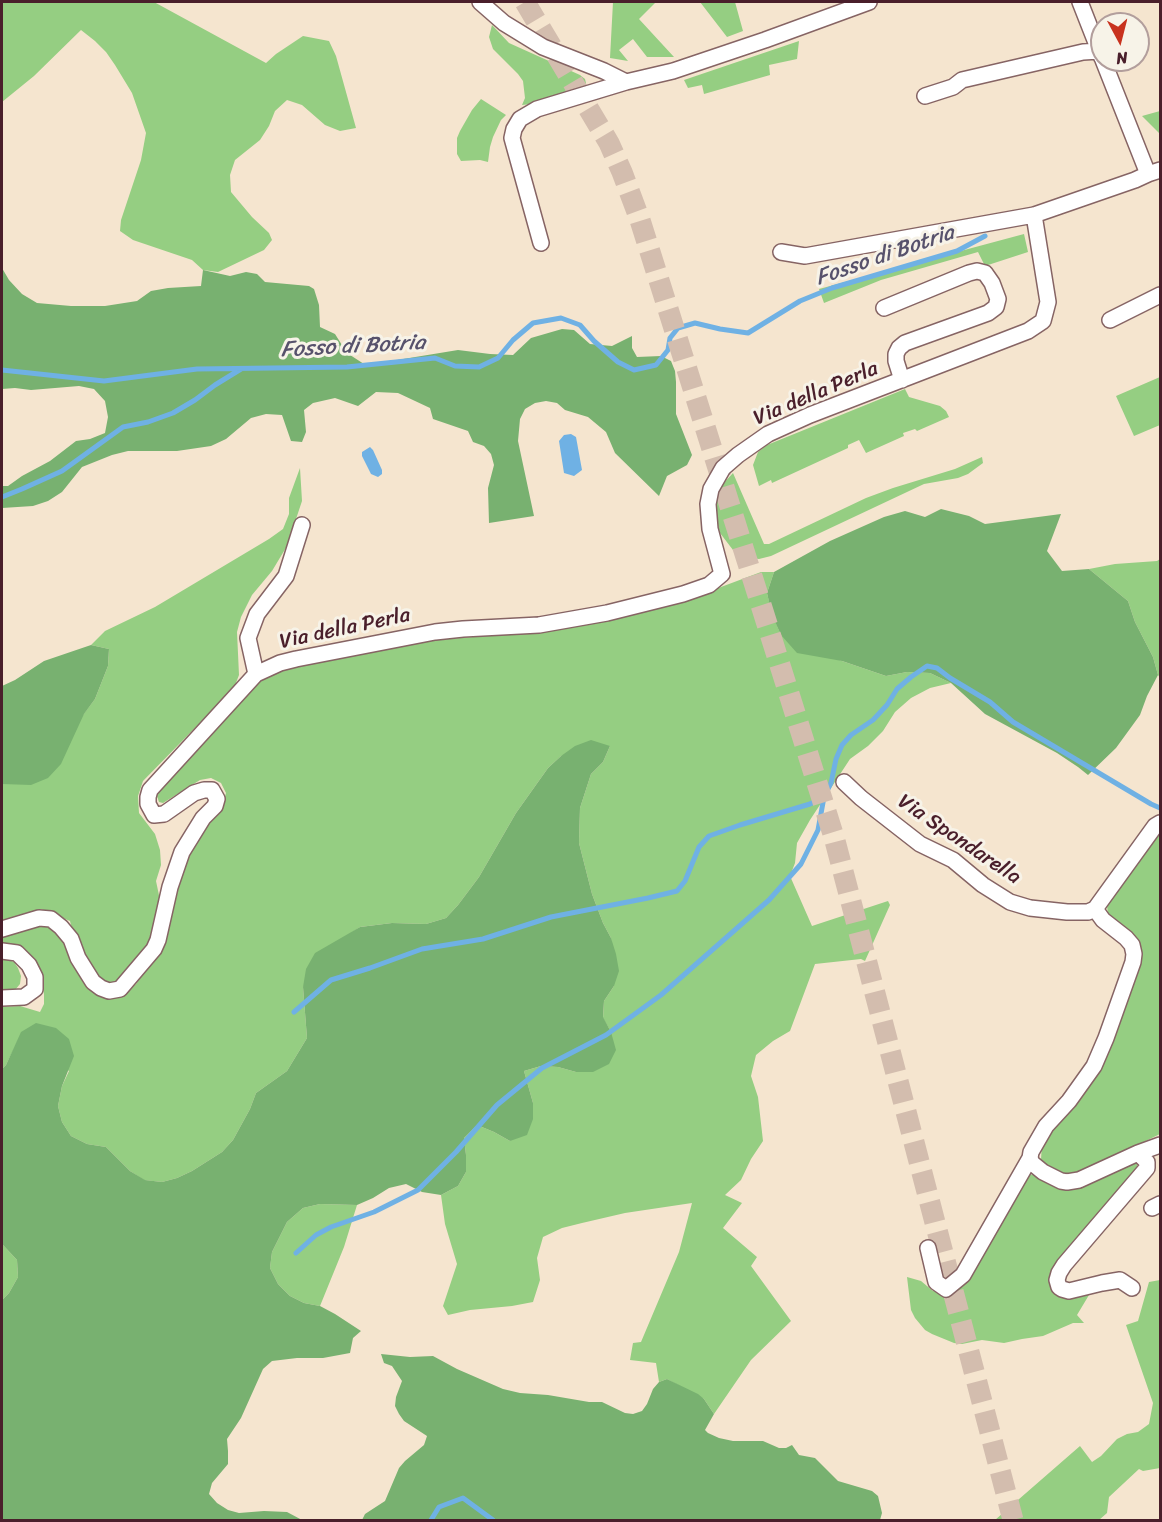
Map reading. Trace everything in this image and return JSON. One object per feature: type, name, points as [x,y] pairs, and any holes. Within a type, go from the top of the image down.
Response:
[{"type":"street","points":[[480,2],[504,23],[543,47],[604,70],[626,82]]},
{"type":"street","points":[[541,243],[512,138],[520,119],[537,109],[626,82],[693,65],[869,2]]},
{"type":"street","points":[[1080,2],[1090,28]]},
{"type":"street","points":[[925,96],[953,87],[962,80],[1083,52],[1090,54]]},
{"type":"street","points":[[781,252],[805,256],[1034,214],[1154,172],[1108,72]]},
{"type":"street","name":"Via della Perla","points":[[2,929],[39,918],[51,919],[71,939],[78,958],[93,982],[109,991],[120,989],[126,984],[154,949],[170,887],[182,852],[203,818],[215,806],[217,799],[212,790],[204,790],[194,793],[164,814],[154,815],[148,804],[150,790],[256,674],[279,663],[296,659],[435,632],[539,625],[607,613],[709,585],[722,574],[710,529],[708,504],[711,489],[723,468],[738,455],[768,434],[810,415],[1028,331],[1043,321],[1048,302],[1034,214]]},
{"type":"street","name":"Via della Perla","points":[[884,308],[977,271],[985,273],[998,299],[996,307],[988,313],[905,343],[899,348],[896,361],[902,380]]},
{"type":"street","points":[[1110,320],[1161,295]]},
{"type":"street","points":[[256,674],[248,638],[256,614],[286,576],[302,525]]},
{"type":"street","name":"Via Spondarella","points":[[844,782],[920,844],[953,860],[983,885],[1010,902],[1030,908],[1067,912],[1088,912],[1095,909]]},
{"type":"street","points":[[928,1248],[936,1282],[946,1289],[963,1275],[1046,1126],[1069,1101],[1094,1066],[1106,1038],[1134,954],[1132,945],[1126,938],[1103,920],[1095,909],[1155,826],[1161,823]]},
{"type":"street","points":[[2,951],[17,953],[29,965],[35,976],[34,989],[24,997],[2,998]]},
{"type":"street","points":[[1030,1158],[1032,1163],[1043,1172],[1067,1182],[1079,1180],[1161,1144]]},
{"type":"street","points":[[1132,1287],[1120,1280],[1069,1291],[1059,1287],[1057,1280],[1064,1265],[1147,1168],[1147,1162],[1138,1153]]},
{"type":"green space","points":[[2,2],[154,2],[266,63],[303,36],[329,41],[336,56],[356,128],[340,131],[325,125],[302,105],[287,100],[275,111],[260,140],[235,160],[230,175],[231,192],[269,233],[272,240],[264,250],[218,272],[203,270],[192,260],[133,240],[120,231],[121,220],[141,160],[146,133],[132,93],[106,52],[95,41],[81,30],[34,76],[2,102]]},
{"type":"green space","points":[[613,2],[656,2],[639,19],[674,57],[647,57],[633,39],[619,50],[628,61],[610,58]]},
{"type":"green space","points":[[700,2],[735,2],[743,31],[727,37]]},
{"type":"green space","points":[[492,25],[509,43],[580,75],[585,79],[584,87],[522,105],[525,98],[523,81],[493,49],[489,37]]},
{"type":"green space","points":[[799,41],[797,59],[769,65],[770,75],[704,94],[702,85],[688,88],[684,80]]},
{"type":"green space","points":[[481,99],[506,115],[493,137],[488,162],[461,161],[457,154],[457,138],[472,110]]},
{"type":"green space","points":[[1160,111],[1160,134],[1142,116]]},
{"type":"green space","points":[[1024,234],[1028,252],[985,266],[978,252],[881,280],[824,303],[819,289]]},
{"type":"green space","points":[[2,268],[22,294],[37,303],[71,306],[105,306],[137,301],[151,291],[201,286],[203,270],[230,276],[246,272],[257,274],[265,282],[309,286],[314,289],[319,305],[320,327],[335,334],[347,353],[364,364],[458,350],[513,355],[531,338],[562,329],[574,330],[590,344],[612,346],[632,336],[632,348],[637,357],[661,356],[671,361],[675,371],[676,414],[692,455],[687,465],[667,476],[659,496],[615,453],[606,432],[588,417],[565,410],[557,403],[546,401],[535,403],[525,409],[520,419],[518,441],[534,516],[489,523],[488,488],[494,465],[491,454],[484,446],[473,442],[468,431],[433,419],[430,408],[398,393],[376,392],[358,406],[335,398],[313,403],[304,410],[306,432],[302,442],[291,441],[282,415],[266,414],[251,418],[226,439],[211,446],[177,451],[128,451],[112,455],[82,467],[62,492],[48,501],[33,506],[2,508],[2,486],[8,486],[50,461],[76,441],[105,433],[108,417],[105,401],[94,389],[79,386],[31,390],[2,389]]},
{"type":"green space","points":[[1160,377],[1160,425],[1134,436],[1116,396]]},
{"type":"green space","points":[[905,389],[909,397],[940,406],[949,417],[917,431],[915,429],[903,433],[904,436],[866,453],[859,440],[848,445],[848,448],[772,483],[771,480],[759,486],[753,465],[758,452],[767,445]]},
{"type":"green space","points":[[982,457],[983,463],[968,474],[924,484],[771,556],[759,559],[749,558],[733,550],[720,533],[716,518],[715,510],[721,486],[733,473],[764,544],[769,544],[866,498],[955,469]]},
{"type":"green space","points":[[300,468],[302,501],[287,546],[272,571],[252,595],[241,617],[237,632],[239,675],[234,688],[143,781],[138,796],[139,813],[155,834],[160,850],[161,865],[156,881],[160,900],[151,941],[120,983],[103,984],[74,937],[70,921],[41,909],[2,922],[2,784],[31,784],[95,699],[108,666],[109,649],[91,645],[105,631],[155,607],[283,529],[289,514],[289,498]]},
{"type":"green space","points":[[941,509],[969,516],[985,524],[1061,514],[1047,551],[1062,571],[1089,569],[1128,601],[1135,622],[1153,657],[1158,675],[1140,715],[1116,748],[1088,775],[1057,753],[985,714],[951,683],[930,673],[907,672],[886,676],[842,661],[797,653],[781,635],[772,615],[767,593],[774,572],[830,541],[884,517],[905,511],[925,517]]},
{"type":"green space","points":[[1160,559],[1160,678],[1128,601],[1089,569]]},
{"type":"green space","points":[[761,572],[774,572],[767,593],[772,614],[781,635],[842,661],[886,676],[907,672],[930,673],[951,683],[930,688],[911,698],[895,712],[883,731],[850,759],[797,843],[795,863],[790,876],[812,926],[888,901],[890,905],[865,961],[861,959],[815,964],[790,1031],[756,1055],[751,1076],[758,1097],[763,1141],[741,1180],[725,1195],[742,1203],[723,1228],[757,1257],[751,1266],[791,1321],[751,1360],[714,1414],[704,1399],[667,1379],[659,1382],[656,1363],[630,1360],[633,1343],[641,1342],[679,1252],[692,1203],[625,1213],[562,1228],[543,1237],[537,1258],[540,1280],[533,1302],[448,1315],[443,1306],[457,1264],[445,1224],[441,1195],[458,1186],[466,1172],[464,1138],[477,1125],[510,1141],[533,1103],[524,1071],[541,1066],[558,1067],[576,1072],[611,1032],[603,1018],[604,1001],[614,986],[611,938],[592,894],[579,843],[580,808],[591,774],[603,762],[610,746],[561,756],[548,768],[516,813],[479,877],[446,918],[426,924],[392,923],[360,927],[345,937],[303,987],[307,1038],[287,1071],[256,1093],[233,1140],[222,1152],[192,1171],[162,1182],[144,1180],[130,1171],[106,1147],[87,1144],[71,1136],[62,1122],[58,1106],[62,1086],[69,1071],[22,1032],[2,1069],[2,1007],[20,1006],[40,1012],[44,1004],[44,994],[40,973],[2,945],[2,938],[7,934],[38,925],[49,927],[56,931],[116,996],[127,992],[136,984],[157,955],[175,893],[196,839],[218,813],[226,793],[221,783],[211,778],[200,780],[163,803],[159,802],[157,796],[163,782],[241,698],[265,677],[288,665],[409,642],[512,634],[713,590]]},
{"type":"green space","points":[[91,645],[109,649],[108,666],[95,699],[84,714],[61,764],[48,778],[31,785],[2,784],[2,686],[44,661]]},
{"type":"green space","points":[[591,740],[610,746],[603,762],[591,774],[580,808],[579,843],[592,894],[616,954],[619,971],[614,986],[604,1001],[603,1017],[611,1032],[616,1050],[609,1064],[593,1072],[576,1072],[558,1067],[541,1066],[524,1071],[533,1103],[533,1119],[527,1135],[510,1141],[477,1125],[464,1138],[466,1172],[458,1186],[441,1195],[422,1192],[406,1184],[389,1188],[357,1205],[320,1204],[303,1208],[287,1222],[272,1252],[270,1268],[278,1284],[290,1296],[304,1303],[320,1306],[361,1331],[353,1338],[350,1353],[323,1358],[272,1361],[263,1369],[241,1418],[227,1439],[228,1464],[212,1483],[209,1494],[228,1510],[239,1513],[287,1512],[302,1520],[2,1520],[2,1300],[18,1277],[17,1260],[2,1244],[2,1069],[21,1032],[36,1023],[56,1028],[69,1039],[74,1056],[62,1086],[58,1106],[62,1122],[71,1136],[87,1144],[106,1147],[130,1171],[145,1180],[162,1182],[192,1171],[222,1152],[233,1140],[256,1093],[287,1071],[307,1038],[303,987],[306,969],[315,953],[360,927],[392,923],[426,924],[446,918],[479,877],[516,813],[548,768],[575,746]]},
{"type":"green space","points":[[1160,829],[1160,1134],[1076,1175],[1059,1174],[1041,1160],[1042,1141],[1068,1112],[1136,967],[1108,916],[1107,905]]},
{"type":"green space","points":[[2,958],[14,962],[18,968],[21,976],[20,984],[15,990],[2,992]]},
{"type":"green space","points":[[1137,1162],[1137,1170],[1053,1288],[1057,1295],[1088,1292],[1089,1295],[1077,1315],[1084,1323],[1073,1323],[1043,1336],[1004,1343],[982,1340],[962,1344],[932,1334],[925,1330],[915,1318],[911,1310],[907,1277],[921,1281],[933,1291],[943,1292],[1026,1176],[1034,1174],[1055,1186]]},
{"type":"green space","points":[[320,1204],[357,1205],[344,1247],[320,1306],[304,1303],[290,1296],[278,1284],[270,1268],[272,1252],[287,1222],[303,1208]]},
{"type":"green space","points":[[2,1244],[17,1260],[18,1277],[2,1300]]},
{"type":"green space","points":[[1160,1280],[1160,1468],[1143,1471],[1139,1469],[1109,1497],[1107,1513],[1099,1520],[995,1520],[1080,1446],[1092,1462],[1117,1439],[1138,1432],[1149,1424],[1153,1403],[1126,1325],[1138,1321],[1149,1282]]},
{"type":"green space","points":[[381,1354],[410,1357],[433,1356],[503,1389],[602,1402],[625,1413],[633,1414],[642,1411],[653,1389],[659,1382],[667,1379],[704,1399],[714,1414],[705,1430],[708,1433],[733,1441],[763,1441],[779,1448],[792,1445],[799,1455],[815,1458],[838,1481],[872,1491],[878,1496],[882,1513],[880,1520],[362,1520],[365,1514],[385,1501],[399,1468],[424,1445],[427,1436],[404,1421],[399,1414],[395,1406],[402,1381],[392,1366],[384,1363]]},
{"type":"water","points":[[571,434],[576,437],[582,470],[574,476],[564,473],[559,441],[564,435]]},
{"type":"water","points":[[370,447],[382,470],[382,474],[378,477],[371,474],[362,456],[362,452]]},
{"type":"waterway","name":"Fosso di Botria","points":[[2,370],[104,381],[197,369],[347,367],[435,358],[455,366],[479,367],[498,358],[513,340],[533,323],[561,318],[580,325],[618,362],[634,370],[656,365],[668,350],[670,338],[678,328],[695,323],[748,333],[800,301],[832,288],[957,251],[985,236]]},
{"type":"waterway","points":[[2,497],[62,471],[123,427],[148,422],[173,413],[241,369]]},
{"type":"waterway","points":[[296,1253],[316,1235],[331,1227],[374,1212],[418,1190],[456,1152],[497,1105],[542,1068],[606,1035],[661,995],[769,900],[801,864],[818,830],[824,797],[831,783],[836,759],[842,745],[851,735],[873,720],[887,705],[897,689],[927,666],[937,668],[990,702],[1013,722],[1160,808]]},
{"type":"waterway","points":[[294,1012],[331,980],[422,949],[483,939],[551,917],[677,891],[685,881],[699,847],[709,836],[810,804],[824,797]]},
{"type":"waterway","points":[[431,1520],[439,1507],[463,1498],[493,1520]]},
{"type":"tunnel","points":[[525,2],[609,143],[640,220],[834,837],[1013,1520]]}]
